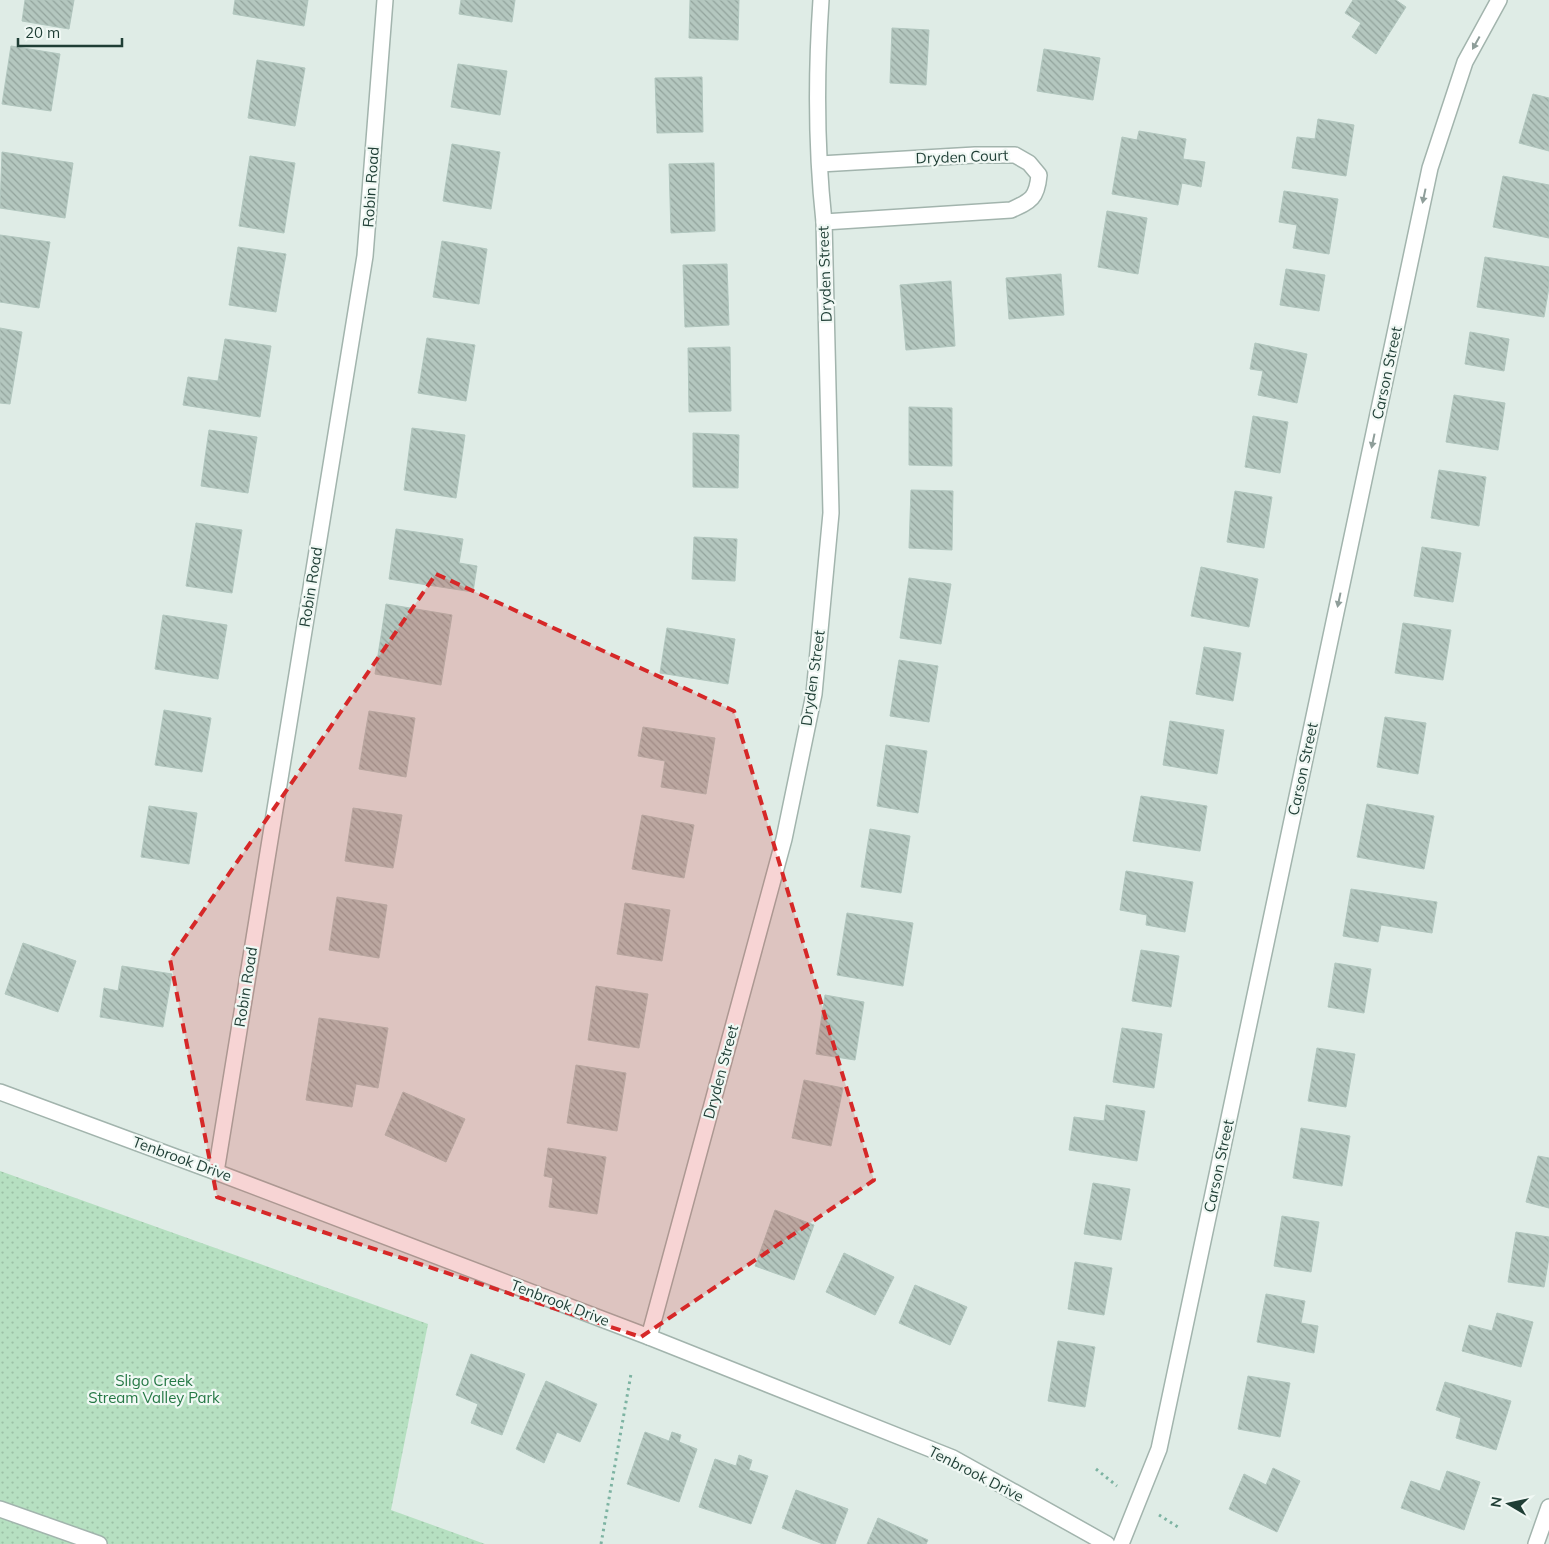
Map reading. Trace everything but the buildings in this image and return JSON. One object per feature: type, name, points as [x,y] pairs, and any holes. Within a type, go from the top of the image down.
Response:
[{"type":"street","name":"Robin Road","points":[[216,1172],[365,256],[385,0]]},
{"type":"street","name":"Dryden Street","points":[[649,1337],[784,839],[814,694],[831,513],[824,222],[820,164],[819,33],[821,0]]},
{"type":"street","name":"Carson Street","points":[[1121,1544],[1159,1449],[1430,168],[1465,62],[1499,0]]},
{"type":"street","name":"Dryden Court","points":[[820,164],[975,155],[1015,155],[1029,163],[1038,175],[1037,190],[1029,202],[1011,210],[824,222]]},
{"type":"street","name":"Tenbrook Drive","points":[[0,1092],[649,1337],[953,1458],[1107,1544]]},
{"type":"street","points":[[1536,1544],[1549,1506]]},
{"type":"street","points":[[0,1509],[99,1544]]},
{"type":"path","points":[[601,1544],[631,1374]]},
{"type":"highlighted area","points":[[436,574],[734,711],[874,1180],[641,1337],[217,1197],[170,959]]},
{"type":"green space","name":"Sligo Creek Stream Valley Park","points":[[0,1171],[428,1324],[391,1510],[485,1544],[0,1544]]}]
